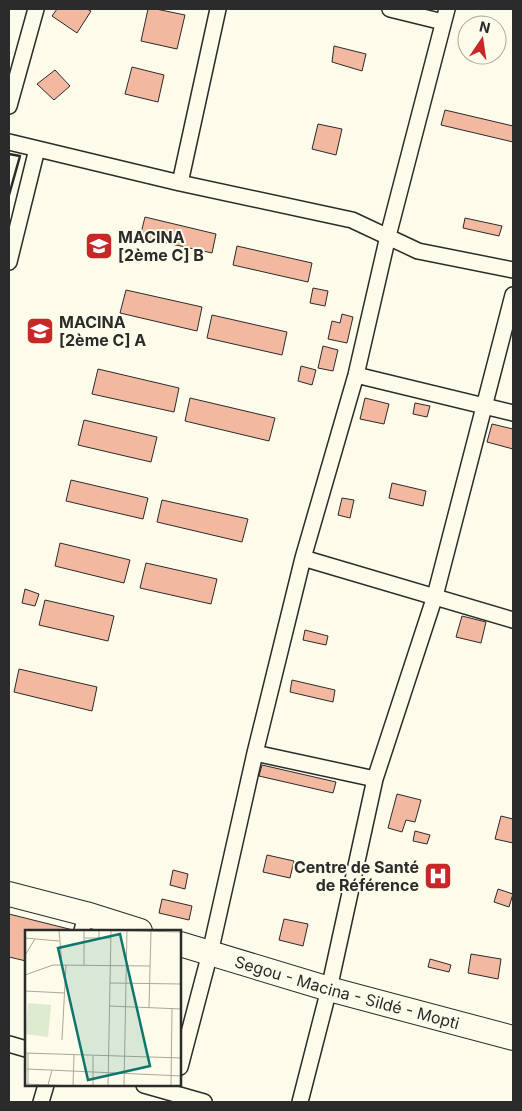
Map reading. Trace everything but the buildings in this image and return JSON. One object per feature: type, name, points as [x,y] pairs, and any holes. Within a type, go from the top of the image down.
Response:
[{"type":"main road","points":[[9,894],[84,922],[134,930]]},
{"type":"main road","name":"Segou - Macina - Sildé - Mopti","points":[[181,944],[329,989],[513,1038]]},
{"type":"street","points":[[9,106],[36,9]]},
{"type":"street","points":[[180,183],[218,9]]},
{"type":"street","points":[[181,1063],[210,953],[255,752],[303,558],[356,375],[388,236],[445,15],[390,9]]},
{"type":"street","points":[[9,142],[180,183],[352,220],[418,251],[513,270]]},
{"type":"street","points":[[9,262],[37,149]]},
{"type":"street","points":[[300,1102],[329,989],[376,779],[436,596],[513,295]]},
{"type":"street","points":[[356,375],[513,414]]},
{"type":"street","points":[[303,558],[513,620]]},
{"type":"street","points":[[255,752],[376,779]]},
{"type":"street","points":[[9,1044],[25,1049]]},
{"type":"street","points":[[41,1102],[46,1086]]},
{"type":"street","points":[[147,1086],[204,1102]]},
{"type":"wall","points":[[9,154],[20,156],[9,195]]},
{"type":"place","name":"MACINA [2ème C] B","points":[[99,246]]},
{"type":"place","name":"MACINA [2ème C] A","points":[[40,331]]},
{"type":"place","name":"Centre de Santé de Référence","points":[[438,876]]}]
